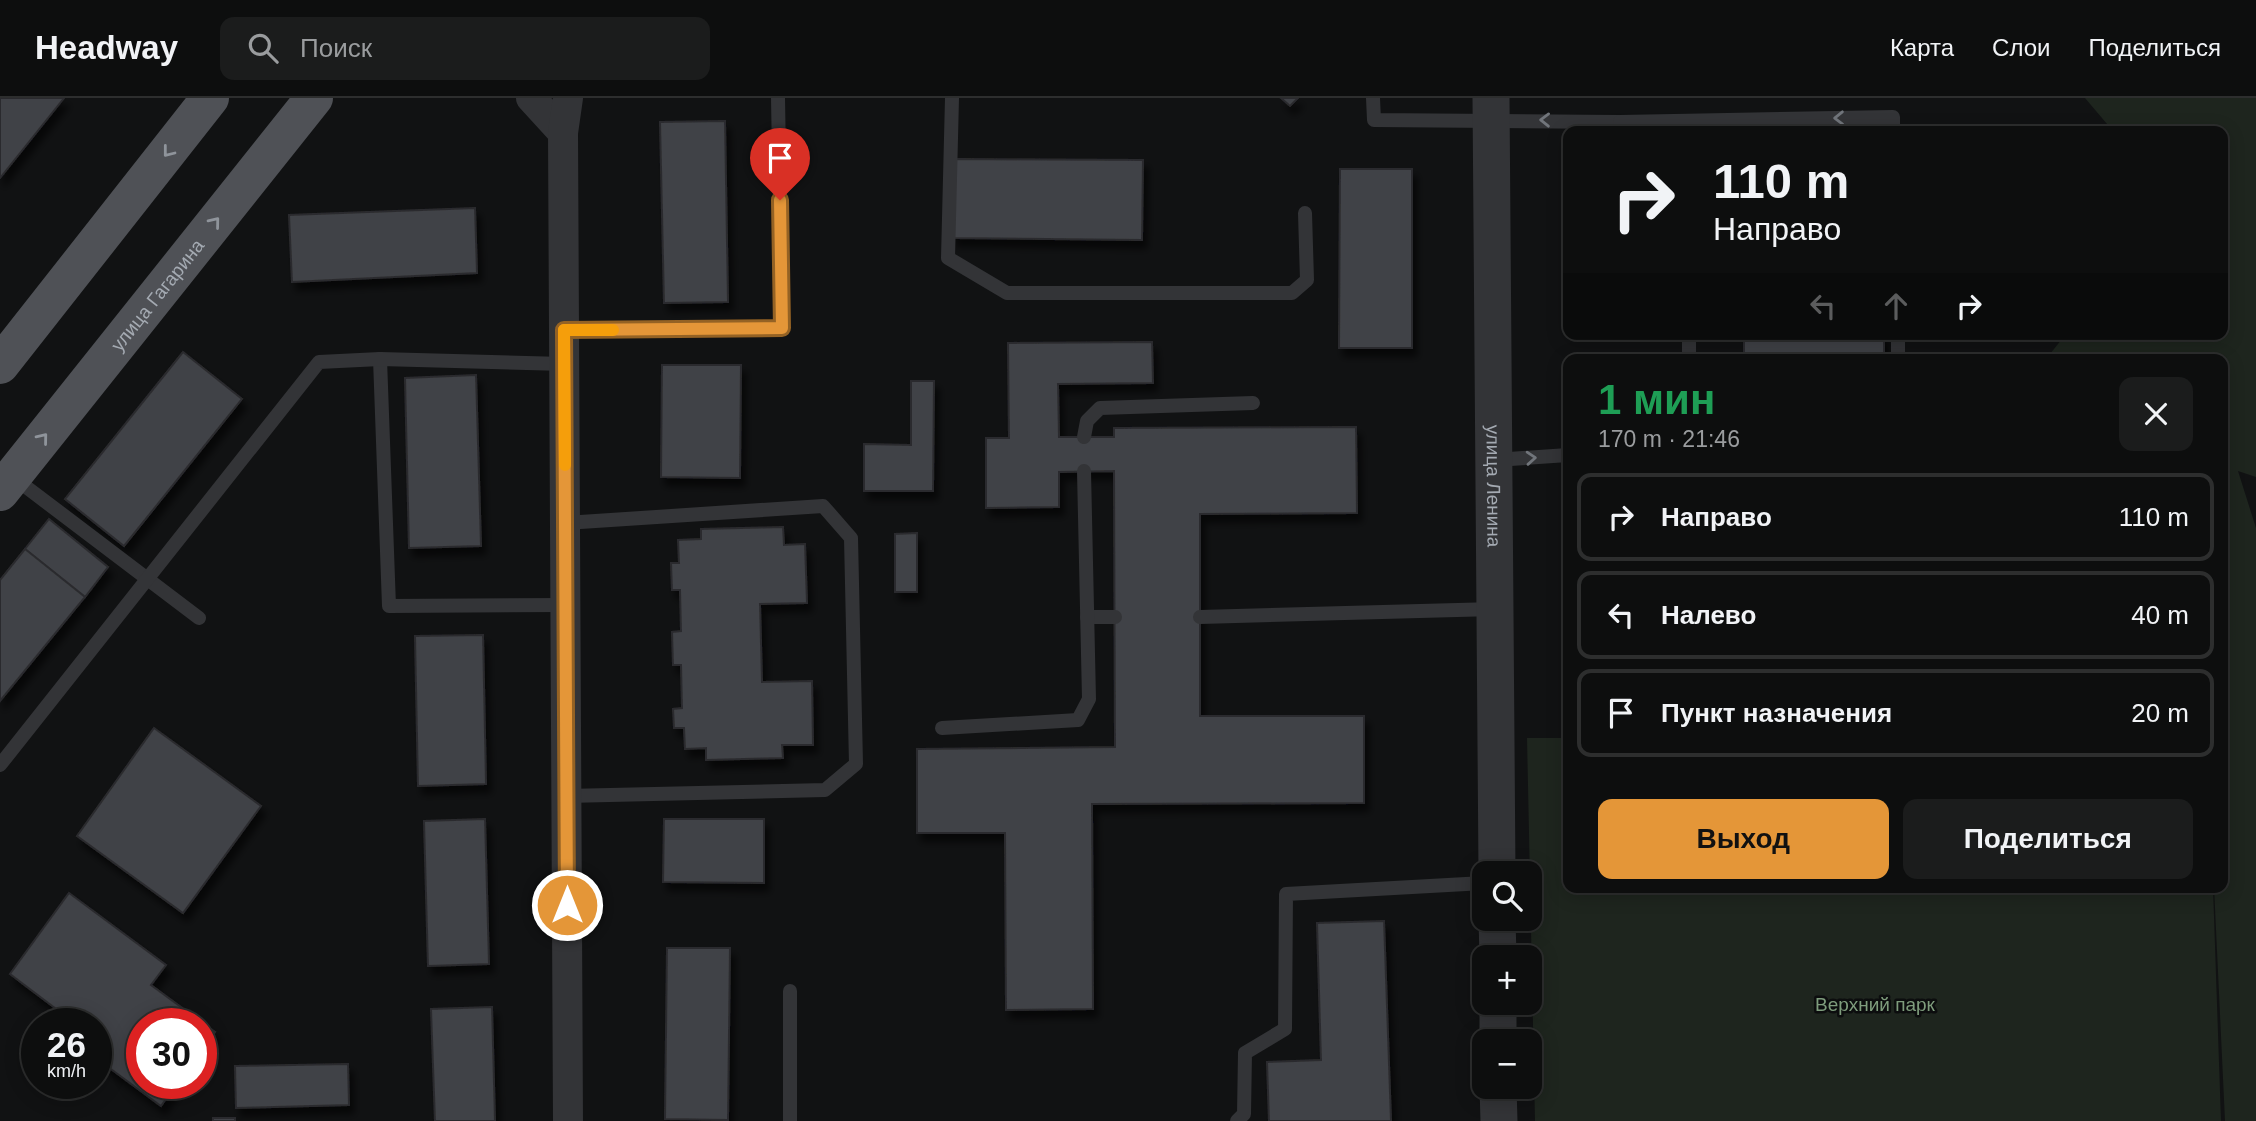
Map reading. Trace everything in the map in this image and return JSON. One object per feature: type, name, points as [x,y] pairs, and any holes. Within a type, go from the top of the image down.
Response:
[{"type":"main road","points":[[2,359],[210,98]]},
{"type":"main road","name":"улица Гагарина","points":[[6,484],[314,98]]},
{"type":"street","points":[[531,98],[563,134]]},
{"type":"street","points":[[549,98],[563,134]]},
{"type":"street","points":[[568,98],[563,134],[568,1121]]},
{"type":"street","name":"улица Ленина","points":[[1491,109],[1497,861]]},
{"type":"street","points":[[1498,1099],[1499,1121]]},
{"type":"lane","points":[[564,330],[782,328],[778,98]]},
{"type":"lane","points":[[952,98],[948,258],[1007,293],[1292,293],[1307,280],[1305,213]]},
{"type":"lane","points":[[1373,98],[1374,120],[1491,109],[1619,122],[1893,117],[1893,126]]},
{"type":"lane","points":[[1619,122],[1626,126]]},
{"type":"lane","points":[[380,359],[389,606],[565,605]]},
{"type":"lane","points":[[0,765],[319,362],[380,359],[564,364]]},
{"type":"lane","points":[[1084,437],[1087,421],[1100,408],[1253,403]]},
{"type":"lane","points":[[1494,460],[1563,455]]},
{"type":"lane","points":[[942,728],[1078,720],[1090,699],[1084,471]]},
{"type":"lane","points":[[6,484],[148,579],[199,618]]},
{"type":"lane","points":[[565,523],[823,506],[851,538],[856,764],[825,790],[566,796]]},
{"type":"lane","points":[[1200,617],[1495,609]]},
{"type":"lane","points":[[1087,617],[1115,617]]},
{"type":"lane","points":[[1237,1121],[1244,1114],[1245,1053],[1285,1029],[1286,894],[1472,884]]},
{"type":"lane","points":[[790,991],[790,1121]]},
{"type":"green space","points":[[2085,98],[2256,98],[2256,477],[2238,471],[2256,528],[2256,1121],[2225,1121],[2214,893],[2228,893],[2228,354],[2050,354],[2061,340],[2228,340],[2228,126],[2109,126]]},
{"type":"green space","name":"Верхний парк","points":[[1527,738],[1563,738],[1563,893],[2213,893],[2221,1121],[1535,1121],[1535,1099],[1542,1099],[1542,1029],[1533,1029],[1533,1015],[1542,1015],[1542,945],[1531,945],[1531,931],[1542,931],[1542,861],[1530,861]]},
{"type":"building","points":[[0,98],[64,98],[0,178]]},
{"type":"building","points":[[1281,98],[1298,98],[1290,106]]},
{"type":"building","points":[[725,121],[728,302],[664,303],[660,122]]},
{"type":"building","points":[[953,159],[1143,160],[1142,240],[952,238]]},
{"type":"building","points":[[1340,169],[1412,169],[1412,348],[1339,348]]},
{"type":"building","points":[[475,208],[477,273],[292,282],[289,215]]},
{"type":"building","points":[[1744,340],[1884,340],[1884,354],[1744,354]]},
{"type":"building","points":[[1152,342],[1153,383],[1058,384],[1059,437],[1114,437],[1114,428],[1356,427],[1357,513],[1200,514],[1200,716],[1364,716],[1364,803],[1092,804],[1093,1009],[1006,1010],[1005,833],[917,833],[917,749],[1115,747],[1114,471],[1059,472],[1059,507],[986,508],[986,438],[1009,438],[1008,343]]},
{"type":"building","points":[[183,352],[242,399],[124,546],[65,499]]},
{"type":"building","points":[[662,365],[741,365],[740,478],[661,477]]},
{"type":"building","points":[[476,375],[481,546],[409,548],[405,378]]},
{"type":"building","points":[[911,381],[934,381],[933,491],[864,491],[864,444],[911,445]]},
{"type":"building","points":[[49,519],[108,567],[85,597],[25,549]]},
{"type":"building","points":[[783,527],[784,545],[805,544],[807,603],[760,604],[762,682],[812,681],[813,745],[782,745],[783,758],[706,760],[706,748],[685,749],[684,728],[674,728],[673,709],[682,708],[681,665],[673,665],[672,632],[681,631],[680,590],[672,590],[671,563],[679,563],[678,540],[701,539],[701,529]]},
{"type":"building","points":[[917,533],[917,592],[895,592],[895,534]]},
{"type":"building","points":[[25,549],[85,597],[0,701],[0,580]]},
{"type":"building","points":[[483,635],[486,784],[418,786],[415,636]]},
{"type":"building","points":[[154,728],[261,806],[183,913],[77,836]]},
{"type":"building","points":[[485,819],[489,964],[428,966],[424,821]]},
{"type":"building","points":[[664,819],[764,819],[764,883],[663,882]]},
{"type":"building","points":[[69,893],[166,965],[151,985],[182,1008],[126,1008],[126,1080],[112,1070],[112,1008],[55,1008],[10,974]]},
{"type":"building","points":[[1384,921],[1391,1121],[1269,1121],[1267,1062],[1321,1060],[1317,923]]},
{"type":"building","points":[[667,948],[730,948],[728,1120],[665,1119]]},
{"type":"building","points":[[492,1007],[495,1121],[435,1121],[431,1009]]},
{"type":"building","points":[[348,1064],[349,1105],[236,1108],[235,1066]]},
{"type":"building","points":[[152,1099],[166,1099],[161,1106]]},
{"type":"building","points":[[213,1118],[235,1118],[235,1121],[213,1121]]},
{"type":"slow traffic","points":[[565,465],[564,330],[613,330]]},
{"type":"route","points":[[567,905],[564,330],[782,328],[780,200]]}]
